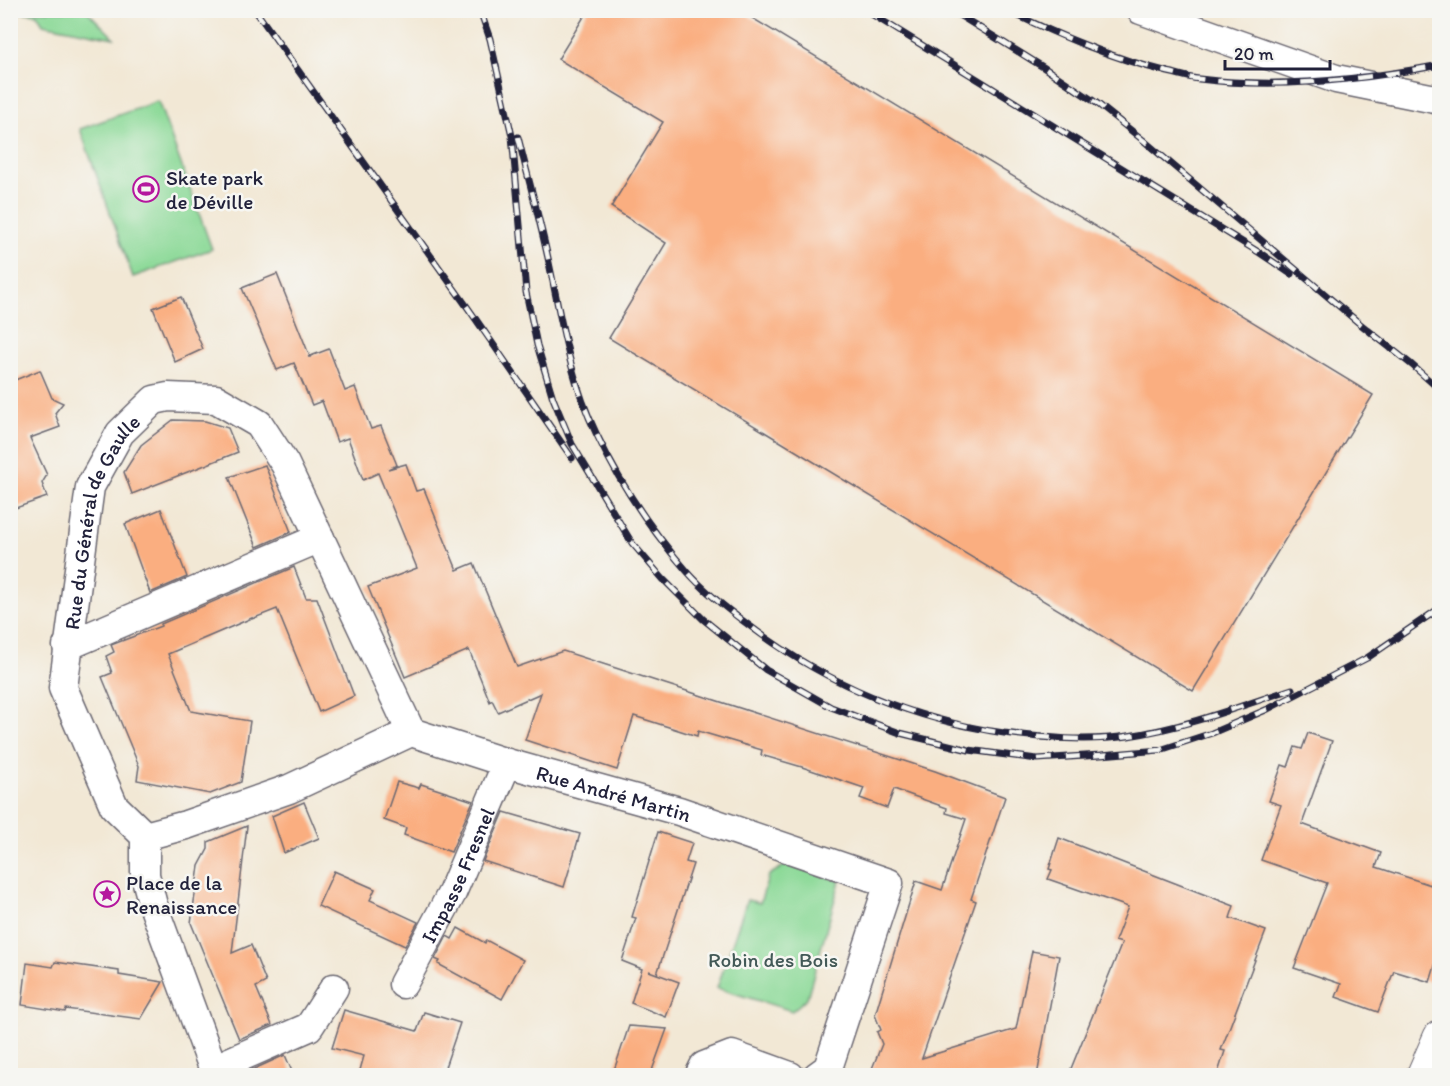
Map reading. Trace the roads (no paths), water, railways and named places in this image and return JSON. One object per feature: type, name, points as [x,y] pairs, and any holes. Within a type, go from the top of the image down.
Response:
[{"type":"street","points":[[1141,10],[1336,79],[1440,100]]},
{"type":"street","name":"Rue du Général de Gaulle","points":[[145,836],[114,806],[63,688],[90,487],[120,434],[154,400],[168,397],[216,399],[260,424],[285,464],[411,732]]},
{"type":"street","points":[[67,646],[320,538]]},
{"type":"street","points":[[334,988],[309,1027],[214,1072],[153,905],[145,875],[145,836],[186,825],[289,789],[411,732]]},
{"type":"street","name":"Rue André Martin","points":[[411,732],[507,764],[679,812],[889,883],[828,1068],[817,1076]]},
{"type":"street","name":"Impasse Fresnel","points":[[403,984],[452,893],[507,764]]},
{"type":"street","points":[[1423,1076],[1440,1037]]},
{"type":"street","points":[[699,1076],[704,1066],[732,1055],[790,1076]]},
{"type":"railway","points":[[255,10],[572,458]]},
{"type":"railway","points":[[480,10],[490,39],[512,136],[526,292],[537,345],[553,398],[572,444],[632,543],[663,579],[703,619],[766,670],[831,707],[900,733],[969,750],[1037,759],[1160,750],[1212,733],[1268,709],[1367,658],[1440,608]]},
{"type":"railway","points":[[865,10],[1291,274]]},
{"type":"railway","points":[[951,10],[1098,104],[1440,390]]},
{"type":"railway","points":[[1006,10],[1105,53],[1195,78],[1229,82],[1289,83],[1350,79],[1440,65]]},
{"type":"railway","points":[[518,137],[545,243],[572,369],[596,433],[625,487],[673,554],[708,593],[750,626],[808,665],[870,696],[902,708],[969,727],[1019,735],[1081,739],[1128,736],[1190,722],[1292,689]]},
{"type":"place","name":"Skate park de Déville","points":[[146,189]]},
{"type":"place","name":"Place de la Renaissance","points":[[107,894]]},
{"type":"park label","name":"Robin des Bois","points":[[773,959]]}]
